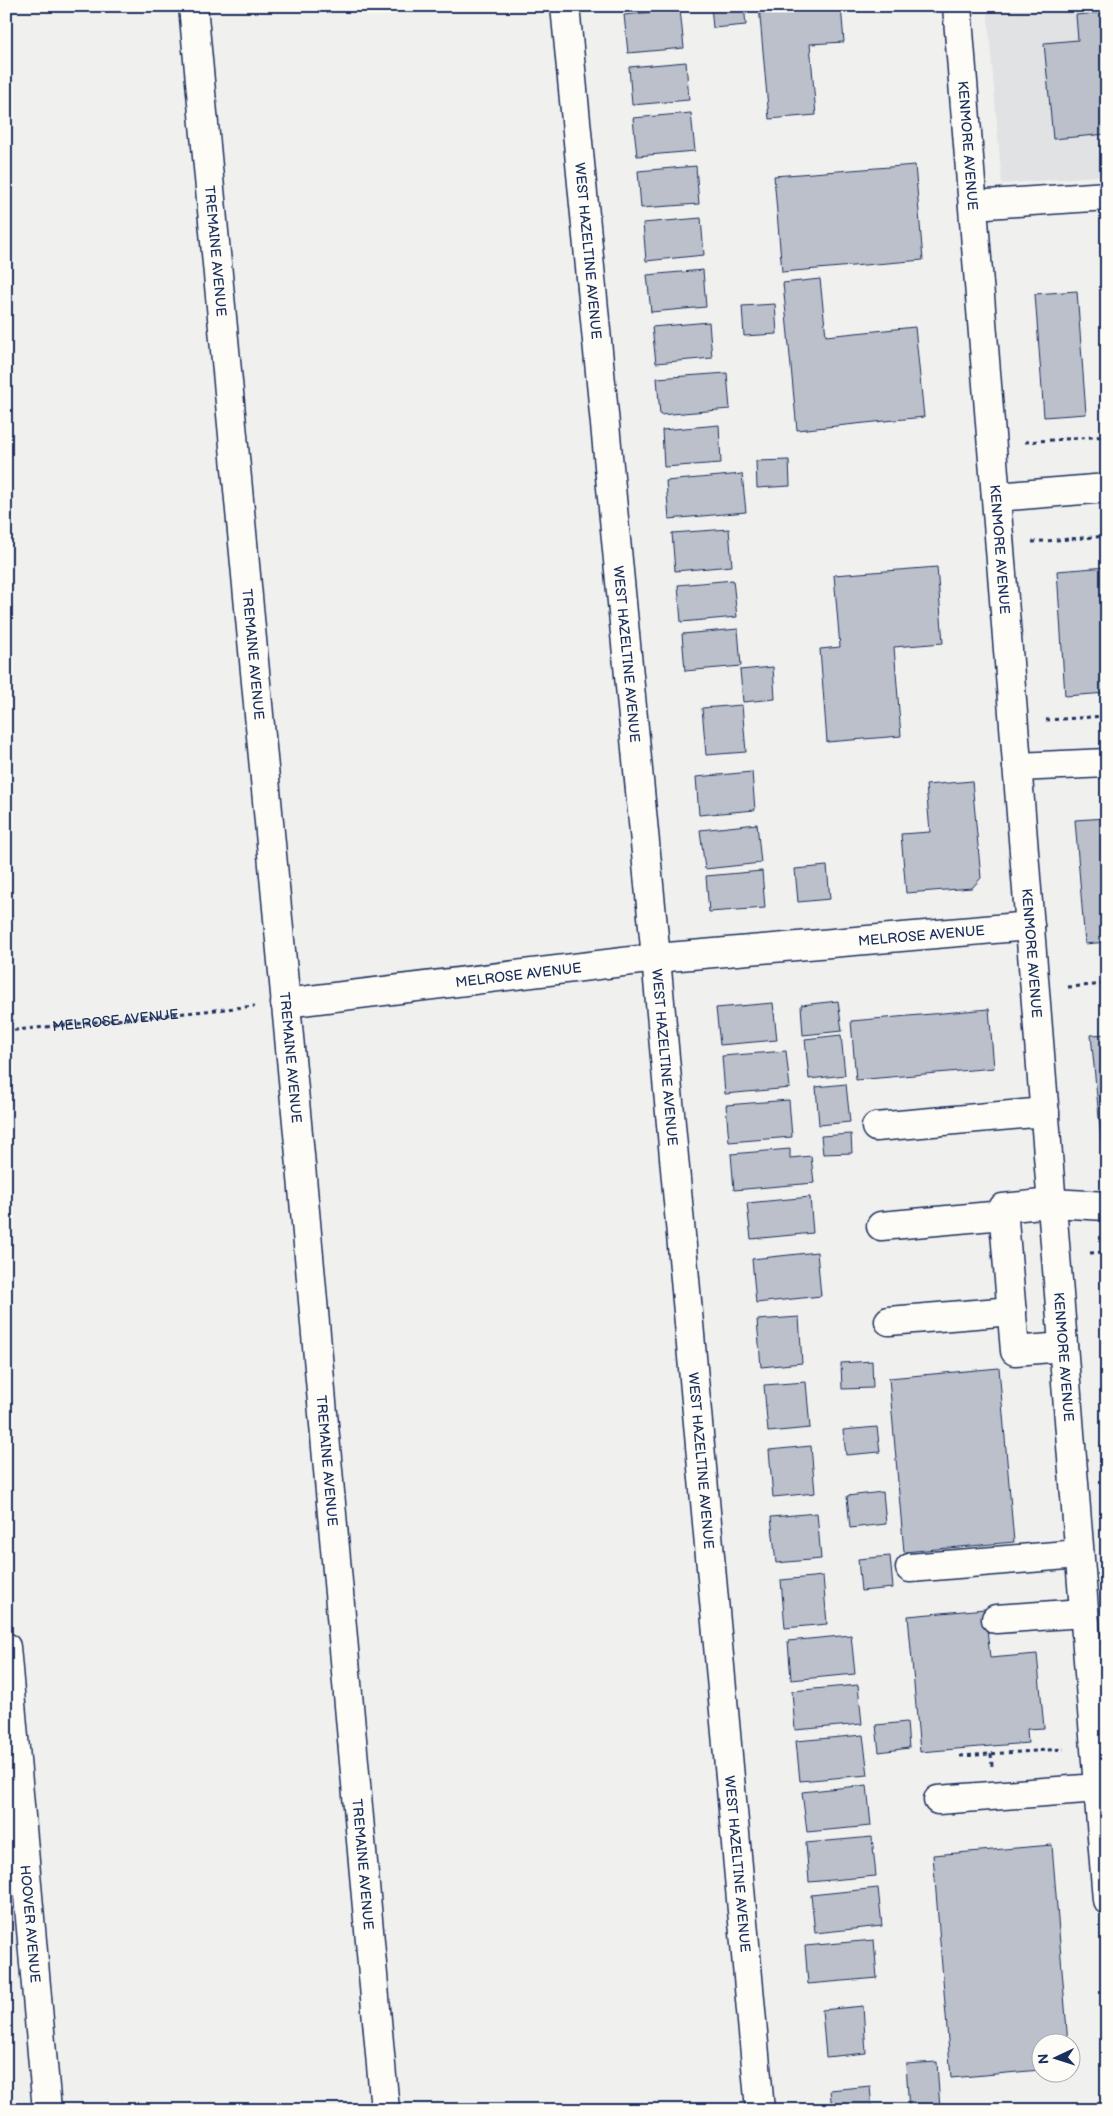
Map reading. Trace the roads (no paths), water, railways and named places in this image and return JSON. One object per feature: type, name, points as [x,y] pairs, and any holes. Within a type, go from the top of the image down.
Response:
[{"type":"street","name":"TREMAINE AVENUE","points":[[193,6],[385,2110]]},
{"type":"street","name":"WEST HAZELTINE AVENUE","points":[[565,6],[656,958],[760,2110]]},
{"type":"street","name":"KENMORE AVENUE","points":[[957,6],[1107,1900]]},
{"type":"street","points":[[973,206],[1107,196]]},
{"type":"street","points":[[996,497],[1107,488]]},
{"type":"street","points":[[1017,767],[1107,763]]},
{"type":"street","name":"MELROSE AVENUE","points":[[285,1003],[656,958],[1030,926]]},
{"type":"street","points":[[876,1128],[1044,1112]]},
{"type":"street","points":[[1063,1347],[1015,1351],[1003,1208],[1052,1203],[1107,1206]]},
{"type":"street","points":[[881,1226],[1003,1216]]},
{"type":"street","points":[[888,1321],[1012,1311]]},
{"type":"street","points":[[910,1568],[1079,1554]]},
{"type":"street","points":[[996,1620],[1084,1612]]},
{"type":"street","name":"HOOVER AVENUE","points":[[6,1647],[47,2110]]},
{"type":"street","points":[[938,1800],[1098,1788]]}]
